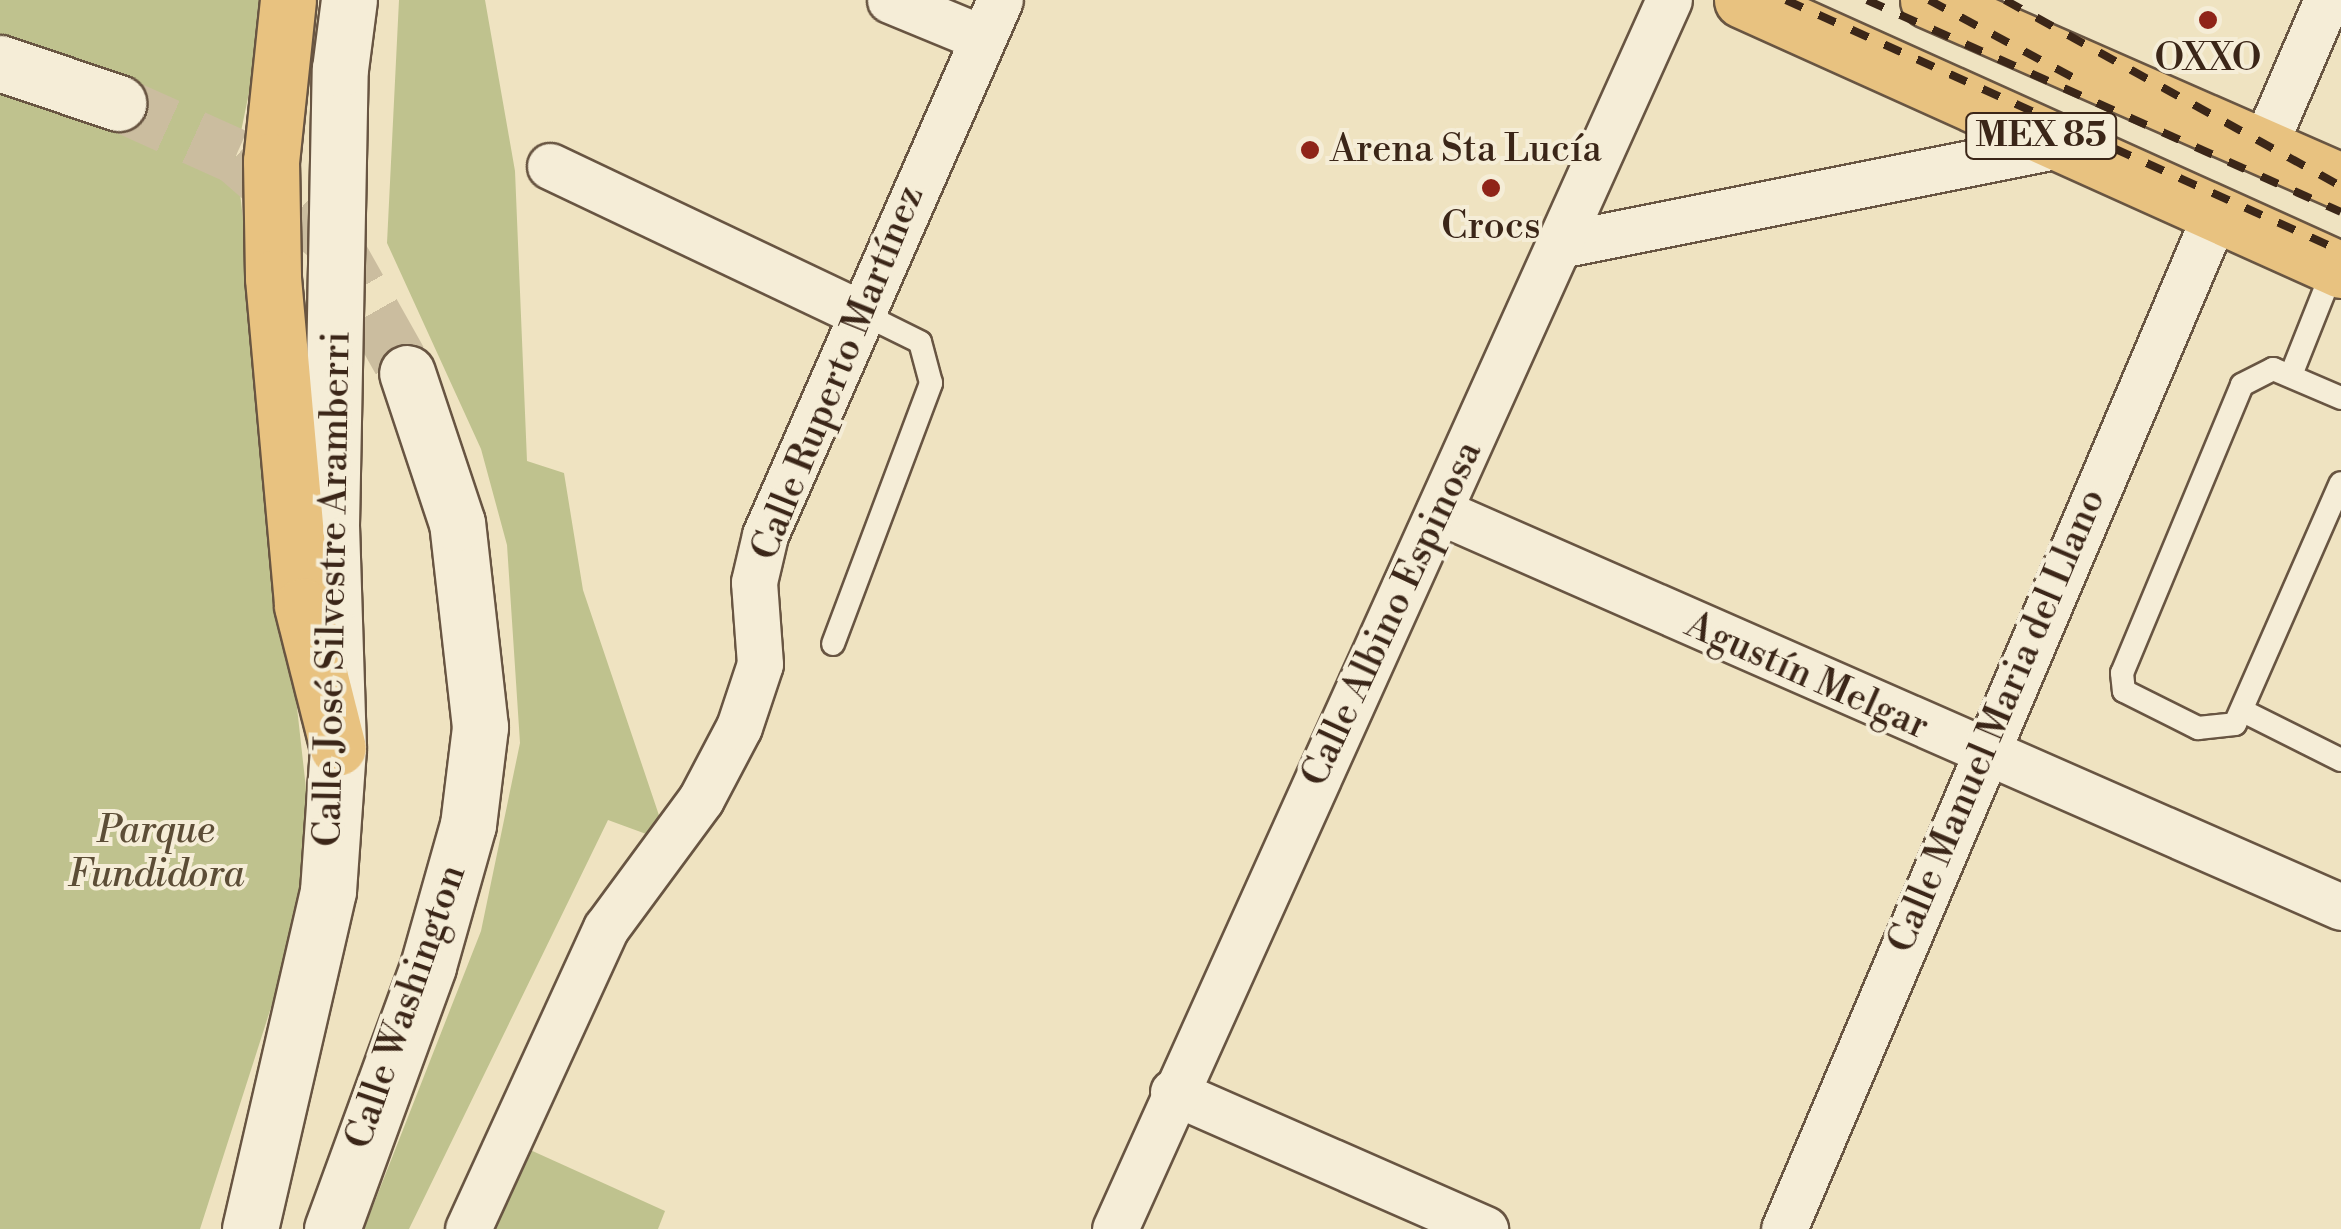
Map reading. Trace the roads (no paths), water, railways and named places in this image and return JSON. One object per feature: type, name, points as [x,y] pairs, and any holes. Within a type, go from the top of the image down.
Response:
[{"type":"main road","name":"Calle José Silvestre Aramberri","points":[[250,1229],[328,891],[338,748],[331,525],[349,0]]},
{"type":"main road","name":"MEX 85","points":[[1742,0],[2338,268]]},
{"type":"main road","name":"MEX 85","points":[[1928,0],[2341,181]]},
{"type":"main road","points":[[287,4],[272,161],[273,278],[302,606],[338,748]]},
{"type":"main road","points":[[0,62],[118,103]]},
{"type":"main road","name":"Calle Washington","points":[[332,1229],[428,966],[468,825],[480,727],[457,523],[407,373]]},
{"type":"street","points":[[890,0],[991,19]]},
{"type":"street","name":"Calle Albino Espinosa","points":[[1115,1229],[1173,1092],[1669,0]]},
{"type":"street","points":[[2264,146],[2315,4]]},
{"type":"street","name":"Calle Ruperto Martínez","points":[[468,1229],[606,928],[702,799],[739,727],[760,664],[754,582],[764,535],[856,311],[991,19]]},
{"type":"street","points":[[1560,245],[2060,144]]},
{"type":"street","points":[[550,166],[856,311]]},
{"type":"street","name":"Calle Manuel Maria del Llano","points":[[1784,1229],[1980,753],[2215,215]]},
{"type":"street","name":"Agustín Melgar","points":[[1439,511],[1980,753],[2341,907]]},
{"type":"street","points":[[1173,1092],[1485,1229]]},
{"type":"lane","points":[[2291,375],[2338,268]]},
{"type":"lane","points":[[833,644],[931,383],[920,342],[856,311]]},
{"type":"lane","points":[[2339,391],[2262,368],[2242,386],[2122,673],[2124,691],[2198,728],[2223,730],[2246,712],[2341,483]]},
{"type":"lane","points":[[2246,712],[2341,760]]},
{"type":"tunnel","points":[[118,103],[236,156],[332,240],[407,373]]},
{"type":"railway","points":[[1786,0],[2341,251]]},
{"type":"railway","points":[[1867,0],[2341,212]]},
{"type":"railway","points":[[1929,0],[2081,82]]},
{"type":"railway","points":[[2005,0],[2341,186]]},
{"type":"place","name":"OXXO","points":[[2208,20]]},
{"type":"place","name":"Arena Sta Lucía","points":[[1310,150]]},
{"type":"place","name":"Crocs","points":[[1491,188]]},
{"type":"park label","name":"Parque Fundidora","points":[[156,853]]}]
